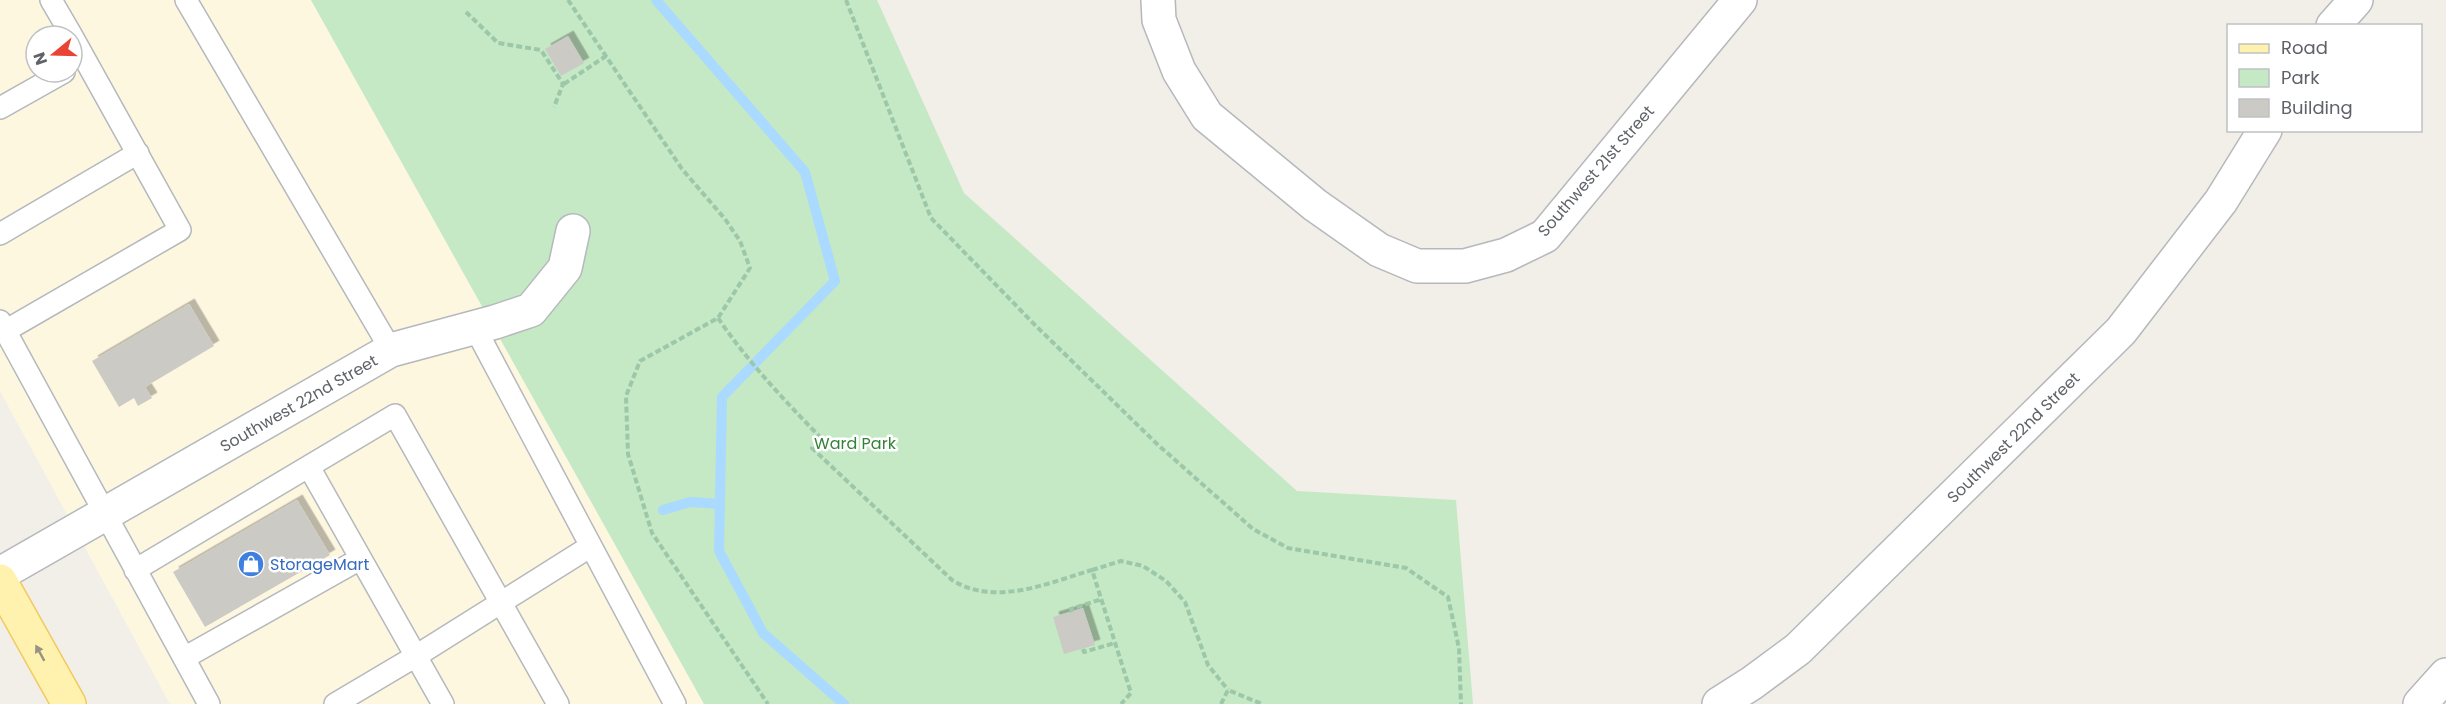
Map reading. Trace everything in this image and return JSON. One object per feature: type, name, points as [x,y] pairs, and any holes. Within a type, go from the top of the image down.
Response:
[{"type":"main road","points":[[0,582],[69,704]]},
{"type":"street","name":"Southwest 21st Street","points":[[1158,0],[1159,20],[1179,71],[1208,116],[1315,205],[1379,250],[1417,266],[1465,266],[1506,255],[1545,236],[1740,0]]},
{"type":"street","points":[[2335,24],[2356,0]]},
{"type":"street","name":"Southwest 22nd Street","points":[[1719,704],[1798,649],[2121,331],[2221,201],[2264,132]]},
{"type":"street","name":"Southwest 22nd Street","points":[[0,573],[391,350],[475,328],[531,310],[565,268],[573,231]]},
{"type":"street","points":[[2420,704],[2446,675]]},
{"type":"lane","points":[[51,0],[65,24]]},
{"type":"lane","points":[[186,0],[391,350]]},
{"type":"lane","points":[[84,72],[138,153],[180,230],[3,326],[209,704]]},
{"type":"lane","points":[[0,108],[43,84]]},
{"type":"lane","points":[[0,234],[138,153]]},
{"type":"lane","points":[[475,328],[675,704]]},
{"type":"lane","points":[[135,570],[394,415],[558,704]]},
{"type":"lane","points":[[309,467],[443,704]]},
{"type":"lane","points":[[335,704],[591,546]]},
{"type":"lane","points":[[184,658],[360,559]]},
{"type":"path","points":[[568,0],[682,169],[725,219],[740,241],[750,268],[718,318],[640,361],[626,396],[628,454],[652,533],[768,704]]},
{"type":"path","points":[[846,0],[931,218],[1035,325],[1149,436],[1253,529],[1288,548],[1406,568],[1448,597],[1459,648],[1461,704]]},
{"type":"path","points":[[466,12],[498,44],[541,50],[563,84]]},
{"type":"path","points":[[554,107],[563,84],[606,56]]},
{"type":"path","points":[[718,318],[737,346],[767,382],[821,438],[812,448],[952,580],[965,588],[1018,592],[1120,561],[1143,566],[1166,581],[1185,602],[1208,665],[1228,690],[1262,704]]},
{"type":"path","points":[[1092,570],[1131,693],[1121,704]]},
{"type":"path","points":[[1072,612],[1071,609],[1102,599]]},
{"type":"path","points":[[1083,649],[1084,652],[1115,643]]},
{"type":"path","points":[[1221,704],[1228,690]]},
{"type":"shaded area","name":"StorageMart","points":[[0,0],[311,0],[704,704],[170,704],[0,391]]},
{"type":"green space","name":"Ward Park","points":[[311,0],[877,0],[964,193],[1297,491],[1456,500],[1473,704],[704,704]]},
{"type":"building","points":[[568,36],[584,63],[561,76],[545,49]]},
{"type":"building","points":[[189,304],[214,346],[145,387],[152,398],[138,406],[134,398],[119,407],[92,361]]},
{"type":"building","name":"StorageMart","points":[[297,500],[330,555],[205,627],[173,572]]},
{"type":"building","points":[[1083,608],[1095,645],[1064,654],[1053,617]]},
{"type":"waterway","points":[[656,0],[805,172],[835,281],[722,397],[719,551],[763,633],[844,704]]},
{"type":"waterway","points":[[663,510],[690,502],[720,504]]},
{"type":"place","name":"StorageMart","points":[[251,564]]}]
